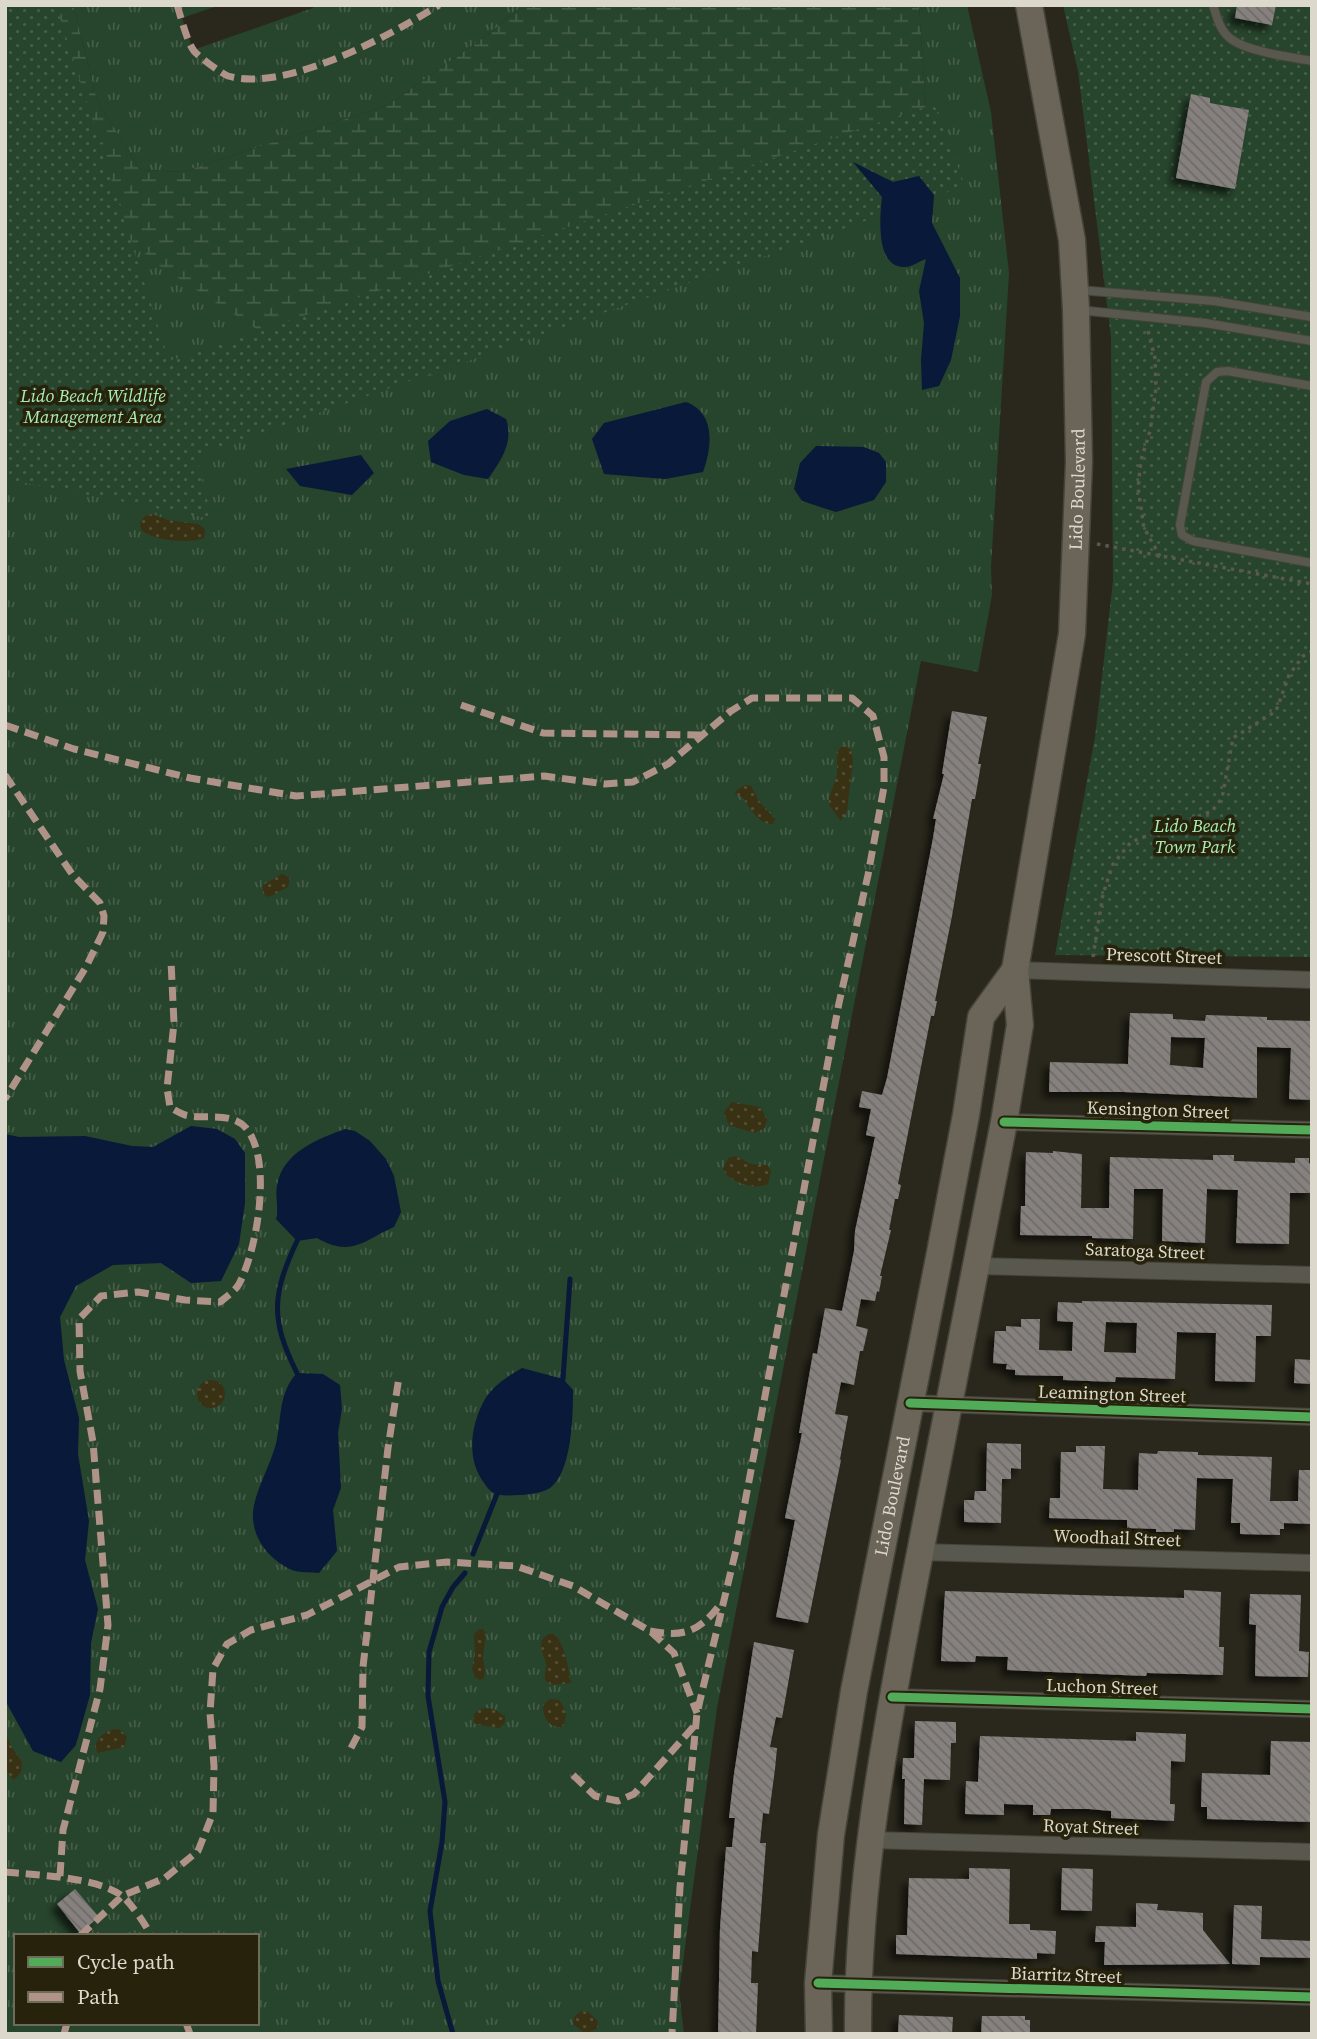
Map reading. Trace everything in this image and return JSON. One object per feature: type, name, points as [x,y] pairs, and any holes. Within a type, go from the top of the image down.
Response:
[{"type":"highway","name":"Lido Boulevard","points":[[858,2034],[857,1984],[870,1840],[892,1698],[1004,1122],[1020,1025],[1015,970],[1072,634],[1079,462],[1076,300],[1072,240],[1029,5]]},
{"type":"highway","name":"Lido Boulevard","points":[[819,2034],[818,1983],[831,1835],[850,1717],[966,1115],[981,1017],[1015,970]]},
{"type":"street","name":"Prescott Street","points":[[1015,970],[1312,980]]},
{"type":"street","name":"Kensington Street","points":[[1004,1122],[1312,1130]]},
{"type":"street","name":"Saratoga Street","points":[[977,1265],[1312,1275]]},
{"type":"street","name":"Leamington Street","points":[[910,1403],[1312,1417]]},
{"type":"street","name":"Woodhail Street","points":[[920,1552],[1312,1563]]},
{"type":"street","name":"Luchon Street","points":[[892,1698],[1312,1709]]},
{"type":"street","name":"Royat Street","points":[[870,1840],[1312,1853]]},
{"type":"street","name":"Biarritz Street","points":[[818,1983],[1312,1997]]},
{"type":"lane","points":[[1213,5],[1218,23],[1231,40],[1259,51],[1312,61]]},
{"type":"lane","points":[[1076,300],[1145,316],[1312,341]]},
{"type":"lane","points":[[1076,300],[1214,301],[1312,317]]},
{"type":"lane","points":[[1312,386],[1228,371],[1217,372],[1206,382],[1180,524],[1182,535],[1193,541],[1312,563]]},
{"type":"path","points":[[1145,316],[1155,358],[1156,387],[1138,488],[1144,528],[1160,556]]},
{"type":"path","points":[[1076,540],[1312,584]]},
{"type":"path","points":[[1090,973],[1103,894],[1113,864],[1131,842],[1212,811],[1222,798],[1233,738],[1276,711],[1289,675],[1303,656],[1312,651]]},
{"type":"green space","points":[[5,5],[73,5],[97,100],[140,170],[182,172],[388,105],[490,33],[523,5],[919,5],[928,138],[767,243],[431,376],[281,345],[158,265],[80,194]]},
{"type":"green space","name":"Lido Beach Wildlife Management Area","points":[[5,5],[56,5],[169,361],[934,104],[965,186],[196,456],[212,519],[5,479]]},
{"type":"green space","points":[[73,5],[220,5],[182,18],[193,50],[313,8],[313,5],[523,5],[490,33],[388,105],[182,172],[140,170],[97,100]]},
{"type":"green space","points":[[919,5],[967,5],[991,112],[1009,273],[991,567],[992,595],[978,672],[921,661],[717,1708],[679,1992],[684,2034],[5,2034],[5,31],[80,194],[928,138]]},
{"type":"green space","name":"Lido Beach Town Park","points":[[1063,5],[1312,5],[1312,957],[1055,955],[1095,737],[1113,581],[1111,337],[1078,71]]},
{"type":"sand","points":[[152,514],[168,520],[198,524],[205,529],[204,538],[172,540],[147,534],[141,530],[140,523],[144,517]]},
{"type":"sand","points":[[843,745],[851,750],[853,760],[847,811],[841,821],[829,805],[829,798],[837,775],[837,752]]},
{"type":"sand","points":[[745,785],[751,786],[759,801],[775,819],[773,824],[763,822],[741,796],[735,795],[736,791]]},
{"type":"sand","points":[[282,874],[290,878],[288,887],[269,897],[263,894],[263,885]]},
{"type":"sand","points":[[732,1102],[760,1107],[767,1119],[765,1128],[754,1133],[729,1125],[724,1112]]},
{"type":"sand","points":[[735,1156],[751,1164],[768,1165],[771,1172],[768,1184],[750,1186],[730,1178],[723,1169],[728,1158]]},
{"type":"sand","points":[[211,1380],[221,1384],[225,1394],[221,1404],[211,1408],[201,1404],[197,1394],[201,1384]]},
{"type":"sand","points":[[481,1628],[486,1633],[483,1658],[485,1671],[484,1678],[480,1680],[475,1677],[472,1669],[475,1654],[474,1634]]},
{"type":"sand","points":[[549,1634],[555,1634],[562,1646],[571,1683],[551,1685],[545,1680],[546,1663],[541,1644]]},
{"type":"sand","points":[[550,1699],[559,1700],[563,1706],[566,1717],[562,1727],[553,1726],[545,1717],[543,1705]]},
{"type":"sand","points":[[486,1708],[494,1709],[505,1716],[505,1723],[499,1728],[475,1724],[476,1713]]},
{"type":"sand","points":[[119,1729],[127,1737],[124,1747],[98,1753],[95,1746],[101,1736],[108,1731]]},
{"type":"sand","points":[[5,1732],[22,1762],[21,1772],[14,1780],[5,1764]]},
{"type":"sand","points":[[581,2011],[588,2012],[597,2020],[598,2028],[583,2032],[573,2024],[574,2017]]},
{"type":"water","points":[[853,162],[893,182],[919,176],[934,195],[932,223],[960,278],[960,316],[951,360],[939,386],[922,390],[924,323],[919,291],[926,259],[905,267],[895,265],[888,259],[881,240],[882,197]]},
{"type":"water","points":[[686,402],[696,407],[707,422],[709,442],[703,472],[665,479],[604,474],[592,439],[604,423]]},
{"type":"water","points":[[487,409],[506,419],[508,428],[507,444],[502,458],[488,479],[464,475],[431,462],[428,441],[450,421]]},
{"type":"water","points":[[816,446],[864,447],[879,453],[886,462],[886,482],[874,500],[836,512],[802,501],[794,489],[800,463]]},
{"type":"water","points":[[361,455],[374,473],[352,495],[300,486],[286,469]]},
{"type":"water","points":[[191,1126],[217,1129],[235,1139],[245,1153],[245,1203],[239,1244],[221,1281],[191,1283],[161,1263],[113,1265],[76,1286],[60,1317],[64,1360],[79,1418],[78,1454],[89,1521],[85,1560],[98,1609],[91,1643],[90,1695],[76,1745],[61,1762],[33,1751],[5,1700],[5,1134],[19,1137],[85,1136],[132,1146],[153,1147]]},
{"type":"water","points":[[345,1129],[355,1131],[370,1141],[386,1159],[394,1176],[401,1212],[394,1227],[357,1245],[340,1247],[317,1238],[297,1241],[276,1219],[280,1174],[293,1156],[302,1149]]},
{"type":"water","points":[[522,1368],[563,1379],[573,1390],[570,1442],[563,1469],[550,1488],[530,1494],[498,1495],[487,1487],[479,1475],[473,1454],[473,1431],[485,1399],[502,1381]]},
{"type":"water","points":[[297,1373],[323,1374],[340,1385],[342,1409],[338,1433],[341,1488],[333,1510],[337,1551],[319,1573],[295,1571],[283,1565],[261,1544],[254,1525],[254,1505],[276,1444],[284,1397]]},
{"type":"building","points":[[1237,5],[1276,5],[1272,25],[1235,18]]},
{"type":"building","points":[[1191,94],[1210,98],[1210,103],[1249,110],[1235,189],[1176,178]]},
{"type":"building","points":[[952,711],[987,717],[978,764],[981,764],[975,799],[972,799],[937,1001],[934,1016],[931,1016],[879,1292],[877,1291],[875,1301],[861,1299],[856,1326],[868,1329],[863,1351],[860,1351],[854,1385],[841,1382],[835,1414],[848,1416],[808,1623],[776,1617],[795,1520],[785,1518],[802,1433],[799,1433],[813,1353],[817,1354],[825,1308],[842,1311],[854,1251],[855,1231],[875,1137],[866,1135],[871,1109],[859,1107],[862,1091],[882,1095],[887,1078],[933,838],[936,819],[933,819],[944,774]]},
{"type":"building","points":[[1130,1013],[1173,1014],[1173,1019],[1205,1021],[1206,1015],[1312,1021],[1312,1100],[1289,1099],[1291,1048],[1257,1047],[1257,1098],[1124,1092],[1049,1092],[1050,1062],[1128,1064]],"holes":[[[1171,1037],[1205,1038],[1203,1068],[1170,1065]]]},
{"type":"building","points":[[1026,1152],[1082,1154],[1081,1208],[1109,1208],[1110,1157],[1213,1160],[1213,1155],[1234,1155],[1234,1161],[1295,1163],[1295,1158],[1309,1158],[1309,1163],[1312,1164],[1312,1193],[1290,1193],[1289,1244],[1236,1243],[1238,1190],[1207,1189],[1205,1243],[1162,1241],[1163,1189],[1134,1189],[1133,1239],[1020,1235],[1021,1206],[1025,1206]]},
{"type":"building","points":[[1058,1302],[1272,1305],[1271,1336],[1256,1336],[1255,1382],[1215,1381],[1216,1333],[1177,1332],[1175,1379],[1116,1377],[1115,1382],[1063,1380],[1063,1376],[1015,1375],[1015,1370],[1006,1369],[1007,1364],[993,1363],[995,1331],[1006,1331],[1006,1326],[1021,1327],[1021,1319],[1040,1319],[1039,1350],[1072,1351],[1073,1322],[1057,1321]],"holes":[[[1106,1322],[1137,1323],[1136,1353],[1104,1352]]]},
{"type":"building","points":[[1295,1359],[1312,1360],[1312,1384],[1294,1383]]},
{"type":"building","points":[[987,1443],[1021,1444],[1021,1469],[1011,1468],[1011,1479],[1002,1479],[1001,1523],[964,1522],[964,1500],[974,1500],[975,1491],[986,1491]]},
{"type":"building","points":[[1076,1446],[1105,1446],[1103,1489],[1138,1490],[1139,1453],[1157,1454],[1158,1451],[1272,1457],[1270,1501],[1298,1501],[1299,1470],[1312,1470],[1312,1524],[1284,1523],[1280,1535],[1240,1534],[1240,1523],[1231,1523],[1233,1479],[1197,1478],[1195,1530],[1156,1532],[1156,1529],[1127,1528],[1127,1520],[1049,1518],[1050,1498],[1060,1498],[1061,1452],[1076,1452]]},
{"type":"building","points":[[1184,1590],[1221,1592],[1219,1647],[1224,1647],[1223,1675],[1147,1673],[1146,1676],[1007,1670],[1008,1657],[976,1656],[975,1662],[941,1661],[945,1591],[1184,1598]]},
{"type":"building","points":[[1250,1594],[1301,1595],[1299,1651],[1309,1652],[1308,1677],[1255,1676],[1256,1625],[1249,1624]]},
{"type":"building","points":[[754,1642],[794,1650],[782,1718],[776,1717],[770,1747],[777,1748],[775,1769],[769,1814],[763,1813],[760,1843],[766,1843],[758,1952],[752,1951],[751,1983],[758,1983],[756,2034],[718,2034],[720,1928],[726,1847],[732,1847],[735,1818],[729,1818]]},
{"type":"building","points":[[915,1721],[956,1722],[956,1743],[951,1743],[950,1780],[924,1779],[922,1825],[904,1824],[903,1758],[914,1758]]},
{"type":"building","points":[[1136,1732],[1186,1734],[1185,1762],[1171,1761],[1170,1804],[1175,1804],[1174,1821],[1111,1818],[1111,1811],[1089,1809],[1051,1809],[1050,1815],[1033,1815],[1033,1805],[1004,1804],[1004,1815],[965,1814],[966,1781],[978,1782],[980,1736],[1136,1741]]},
{"type":"building","points":[[1271,1741],[1312,1742],[1312,1822],[1207,1819],[1207,1807],[1201,1807],[1202,1773],[1270,1775]]},
{"type":"building","points":[[969,1868],[1010,1869],[1009,1924],[1030,1924],[1030,1930],[1056,1931],[1055,1954],[1037,1953],[1037,1959],[896,1954],[896,1935],[907,1935],[909,1878],[969,1879]]},
{"type":"building","points":[[1062,1868],[1093,1869],[1092,1911],[1061,1910]]},
{"type":"building","points":[[75,1889],[99,1917],[80,1933],[57,1904]]},
{"type":"building","points":[[1136,1903],[1158,1904],[1157,1910],[1203,1913],[1203,1930],[1230,1964],[1104,1965],[1105,1942],[1095,1942],[1096,1926],[1136,1927]]},
{"type":"building","points":[[1234,1905],[1262,1906],[1261,1939],[1312,1941],[1312,1958],[1260,1957],[1260,1965],[1232,1964]]},
{"type":"building","points":[[899,2015],[953,2017],[952,2034],[898,2034]]},
{"type":"building","points":[[982,2016],[1025,2016],[1025,2020],[1030,2020],[1030,2034],[981,2034]]},
{"type":"waterway","points":[[297,1241],[283,1277],[278,1307],[282,1337],[297,1373]]},
{"type":"waterway","points":[[563,1379],[570,1279]]},
{"type":"waterway","points":[[473,1554],[497,1494]]},
{"type":"waterway","points":[[453,2034],[438,1981],[430,1911],[442,1842],[445,1802],[428,1696],[429,1652],[442,1607],[465,1573]]},
{"type":"marked path","points":[[177,5],[189,42],[196,53],[228,76],[251,79],[307,69],[337,58],[394,31],[439,5]]},
{"type":"marked path","points":[[5,725],[74,749],[190,778],[296,796],[544,776],[605,784],[633,782],[668,764],[731,711],[752,698],[852,698],[873,716],[884,757],[884,787],[868,875],[839,1003],[736,1550],[697,1713],[680,1887],[672,2034]]},
{"type":"marked path","points":[[461,705],[543,733],[701,735]]},
{"type":"marked path","points":[[5,775],[72,874],[100,903],[104,916],[103,932],[86,967],[5,1099]]},
{"type":"marked path","points":[[60,1876],[63,1830],[100,1689],[108,1625],[93,1442],[80,1371],[79,1319],[101,1296],[138,1292],[185,1300],[220,1302],[237,1287],[246,1269],[259,1205],[259,1161],[254,1142],[246,1128],[233,1120],[185,1115],[170,1107],[167,1088],[174,1023],[171,961]]},
{"type":"marked path","points":[[351,1748],[362,1727],[363,1667],[388,1448],[399,1377]]},
{"type":"marked path","points":[[82,1934],[122,1896],[165,1878],[198,1851],[213,1813],[214,1766],[210,1713],[213,1669],[227,1644],[251,1630],[307,1615],[399,1567],[447,1562],[516,1566],[573,1586],[650,1631],[674,1653],[697,1713]]},
{"type":"marked path","points":[[650,1631],[689,1631],[704,1622],[719,1606]]},
{"type":"marked path","points":[[573,1775],[595,1796],[618,1801],[634,1794],[696,1724]]},
{"type":"marked path","points":[[5,1872],[66,1878],[111,1890],[129,1903],[150,1934]]},
{"type":"marked path","points":[[64,2034],[66,2025]]},
{"type":"marked path","points":[[187,2025],[190,2034]]},
{"type":"cycle path","points":[[1004,1122],[1312,1130]]},
{"type":"cycle path","points":[[910,1403],[1312,1417]]},
{"type":"cycle path","points":[[892,1697],[1312,1709]]},
{"type":"cycle path","points":[[818,1983],[1312,1997]]}]
